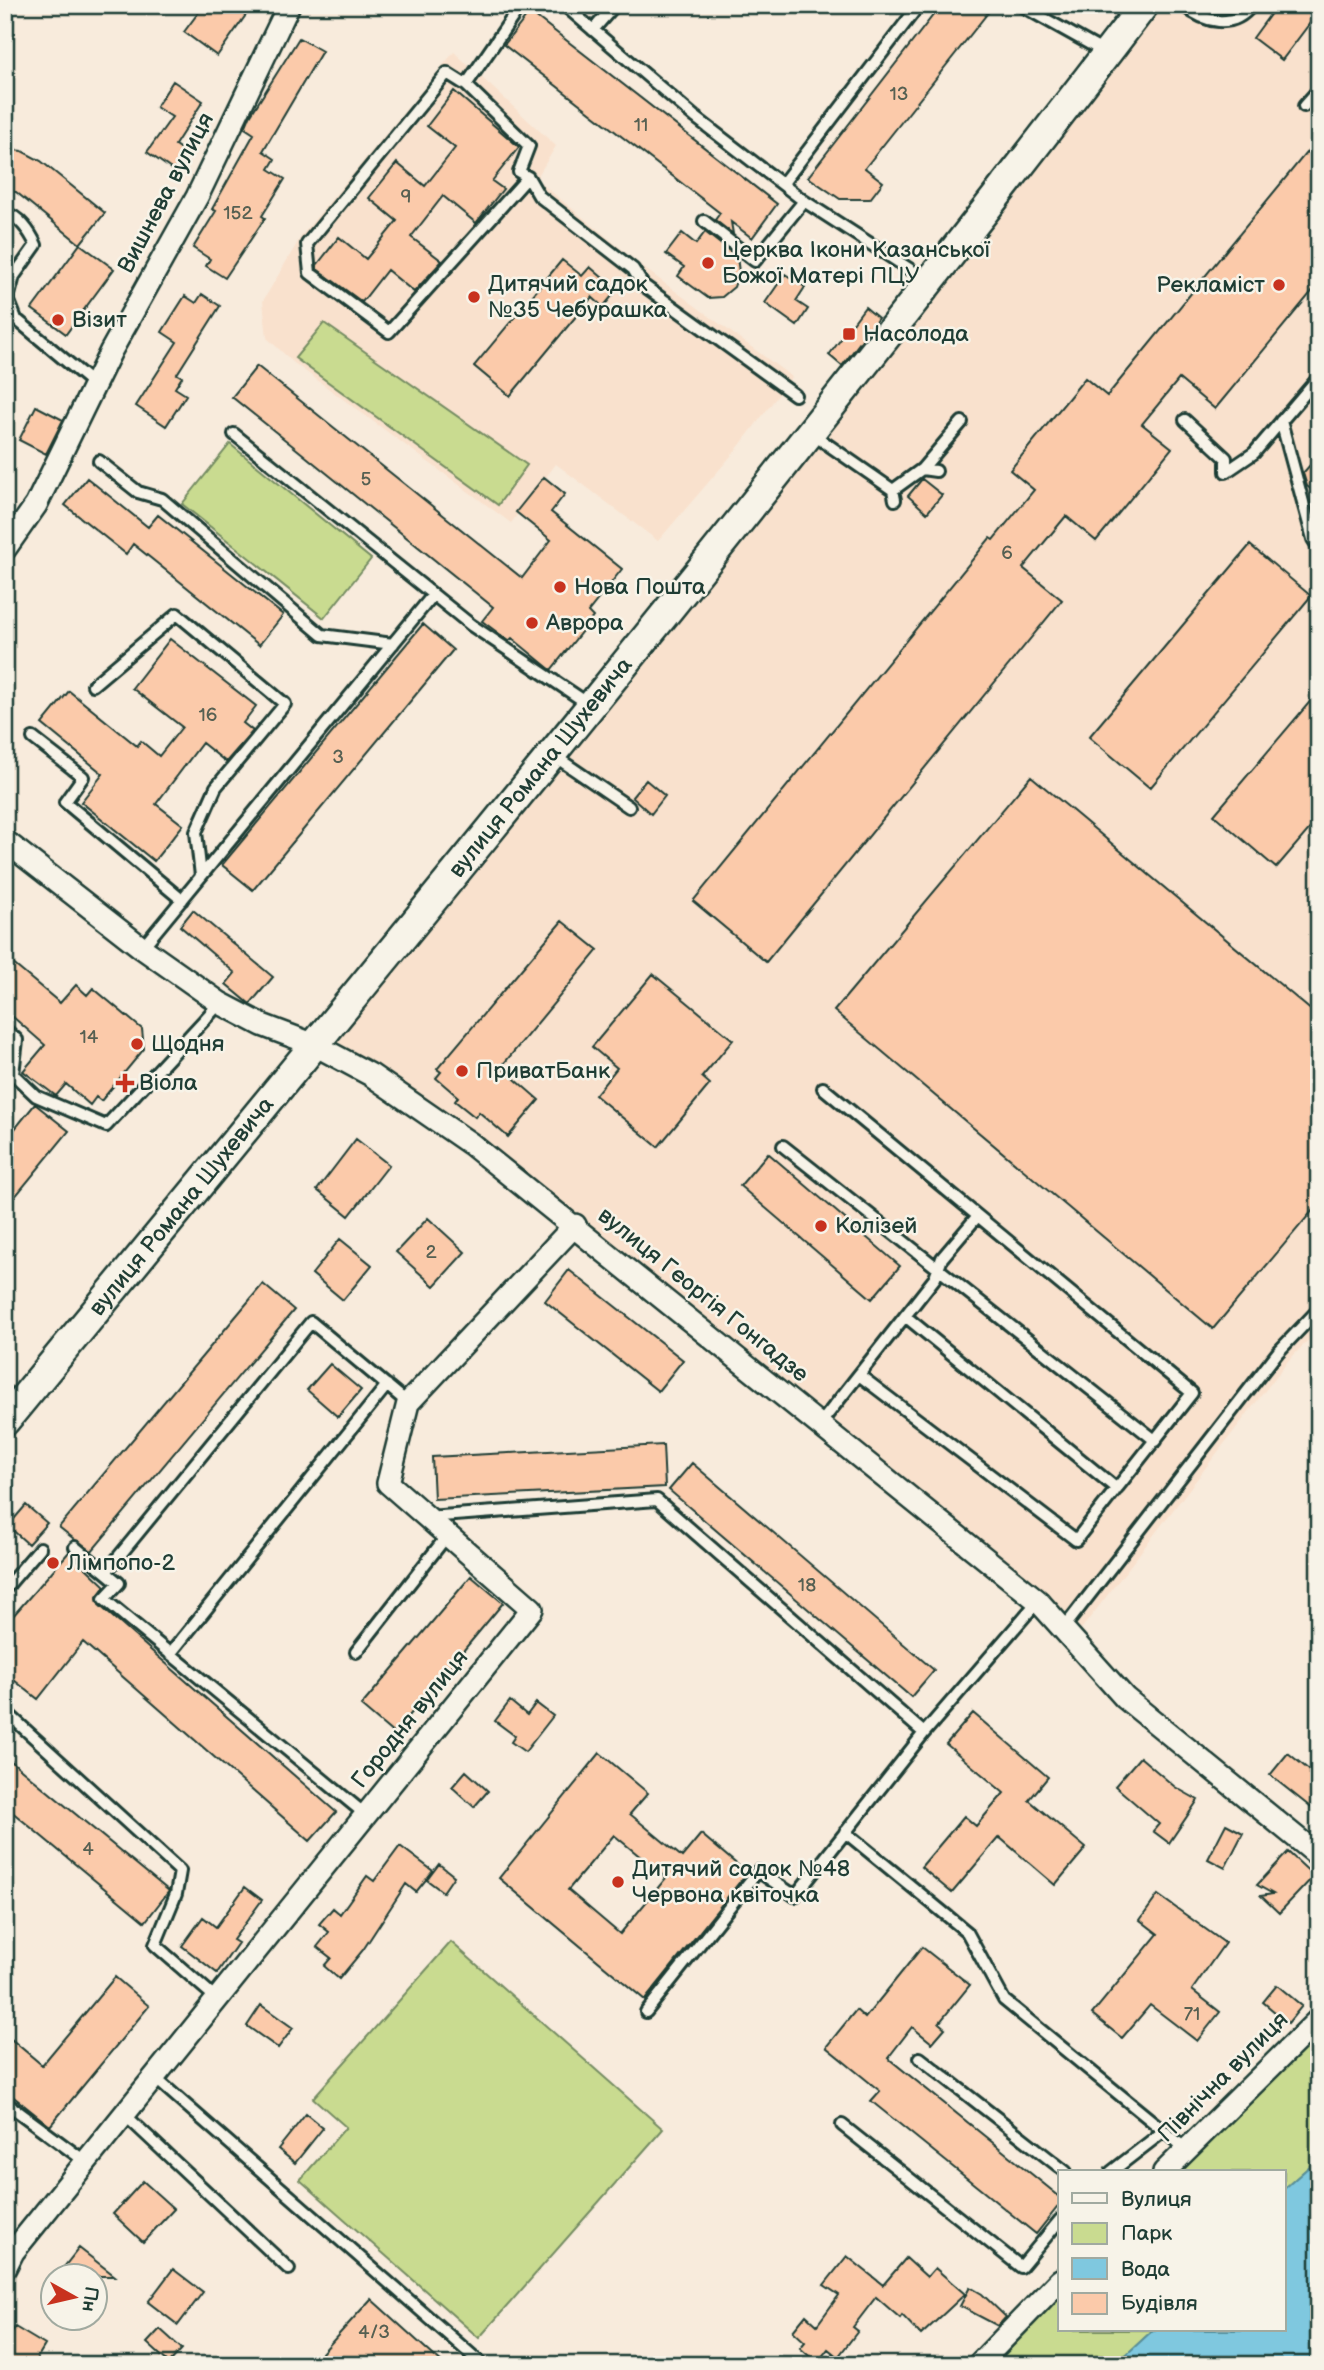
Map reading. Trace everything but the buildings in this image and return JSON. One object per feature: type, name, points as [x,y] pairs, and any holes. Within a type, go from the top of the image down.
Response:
[{"type":"main road","name":"вулиця Романа Шухевича","points":[[5,1421],[316,1045],[932,283],[1144,5]]},
{"type":"street","name":"Вишнева вулиця","points":[[5,549],[36,505],[111,351],[197,197],[289,5]]},
{"type":"street","name":"вулиця Георгія Гонгадзе","points":[[5,841],[142,948],[220,1003],[262,1026],[316,1045],[382,1082],[471,1144],[575,1225],[1038,1601],[1125,1698],[1319,1856]]},
{"type":"street","name":"Городня вулиця","points":[[5,2268],[13,2252],[532,1609],[388,1483],[408,1403],[575,1225]]},
{"type":"street","name":"Північна вулиця","points":[[1166,2170],[1319,2019]]},
{"type":"street","points":[[978,2365],[1058,2282]]},
{"type":"lane","points":[[466,85],[521,5]]},
{"type":"lane","points":[[564,5],[695,117],[804,201],[932,283]]},
{"type":"lane","points":[[593,30],[615,5]]},
{"type":"lane","points":[[783,183],[919,5]]},
{"type":"lane","points":[[1020,5],[1107,54]]},
{"type":"lane","points":[[1183,5],[1200,17],[1228,22],[1242,16],[1252,5]]},
{"type":"lane","points":[[528,177],[389,332],[310,273],[307,244],[447,73],[466,85],[529,146],[519,172],[528,177],[539,196],[633,269],[643,285],[795,395]]},
{"type":"lane","points":[[1304,106],[1319,89]]},
{"type":"lane","points":[[704,221],[755,261],[804,201]]},
{"type":"lane","points":[[5,213],[11,214],[30,233],[36,245],[14,276],[8,299],[16,319],[96,386]]},
{"type":"lane","points":[[1185,420],[1226,458],[1226,472],[1254,453],[1319,377]]},
{"type":"lane","points":[[1282,421],[1313,539],[1319,548]]},
{"type":"lane","points":[[811,433],[894,495],[922,469],[962,422]]},
{"type":"lane","points":[[234,434],[433,596],[590,705]]},
{"type":"lane","points":[[99,461],[138,492],[162,499],[322,635],[393,644]]},
{"type":"lane","points":[[922,469],[936,471]]},
{"type":"lane","points":[[142,948],[433,596]]},
{"type":"lane","points":[[93,685],[177,614],[285,704],[216,787],[196,832],[201,877]]},
{"type":"lane","points":[[33,738],[83,777],[65,802],[181,900]]},
{"type":"lane","points":[[551,754],[629,807]]},
{"type":"lane","points":[[5,1029],[17,1040],[13,1074],[36,1096],[106,1126],[220,1003]]},
{"type":"lane","points":[[823,1088],[976,1218],[1192,1394],[1076,1540],[859,1375]]},
{"type":"lane","points":[[783,1146],[1156,1441]]},
{"type":"lane","points":[[820,1424],[905,1316],[938,1270],[942,1258],[976,1218]]},
{"type":"lane","points":[[1063,1629],[1278,1352],[1319,1309]]},
{"type":"lane","points":[[905,1316],[1117,1489]]},
{"type":"lane","points":[[106,1572],[312,1322],[408,1403]]},
{"type":"lane","points":[[170,1654],[387,1385]]},
{"type":"lane","points":[[426,1517],[657,1500],[924,1733]]},
{"type":"lane","points":[[356,1653],[446,1536]]},
{"type":"lane","points":[[75,1547],[119,1583],[104,1599],[366,1815]]},
{"type":"lane","points":[[5,1589],[9,1576],[40,1548]]},
{"type":"lane","points":[[646,2012],[758,1871],[795,1896],[924,1733],[1038,1601]]},
{"type":"lane","points":[[5,1711],[180,1871],[176,1894],[155,1945],[217,1998]]},
{"type":"lane","points":[[845,1832],[967,1932],[1004,2000],[1186,2149]]},
{"type":"lane","points":[[920,2058],[1063,2170]]},
{"type":"lane","points":[[154,2077],[483,2365]]},
{"type":"lane","points":[[5,2102],[86,2162]]},
{"type":"lane","points":[[124,2114],[289,2269]]},
{"type":"lane","points":[[842,2125],[1020,2267],[1058,2222]]},
{"type":"lane","points":[[1114,2170],[1164,2131]]},
{"type":"shaded area","points":[[1158,5],[1319,5],[1319,1329],[1288,1361],[1079,1632],[1045,1593],[581,1217],[477,1136],[331,1042],[940,290]]},
{"type":"shaded area","name":"Дитячий садок №35 Чебурашка","points":[[454,52],[556,146],[536,179],[648,271],[792,377],[737,449],[658,541],[556,464],[511,523],[294,363],[267,338],[263,301],[302,235]]},
{"type":"green space","points":[[324,323],[527,465],[498,505],[295,358]]},
{"type":"green space","points":[[230,444],[371,559],[324,618],[182,504]]},
{"type":"green space","points":[[451,1942],[663,2129],[479,2338],[300,2180],[346,2127],[313,2098]]},
{"type":"green space","points":[[1319,2034],[1319,2158],[1286,2187],[1286,2170],[1181,2170]]},
{"type":"green space","points":[[1058,2298],[1058,2332],[1151,2332],[1115,2365],[993,2365]]},
{"type":"water","points":[[1319,2158],[1319,2365],[1115,2365],[1151,2332],[1286,2332],[1286,2187]]},
{"type":"place","name":"Церква Ікони Казанської Божої Матері ПЦУ","points":[[708,263]]},
{"type":"place","name":"Рекламіст","points":[[1279,285]]},
{"type":"place","name":"Дитячий садок №35 Чебурашка","points":[[474,297]]},
{"type":"place","name":"Візит","points":[[58,320]]},
{"type":"place","name":"Насолода","points":[[849,334]]},
{"type":"place","name":"Нова Пошта","points":[[560,587]]},
{"type":"place","name":"Аврора","points":[[532,623]]},
{"type":"place","name":"Щодня","points":[[137,1044]]},
{"type":"place","name":"ПриватБанк","points":[[462,1071]]},
{"type":"place","name":"Віола","points":[[125,1083]]},
{"type":"place","name":"Колізей","points":[[821,1226]]},
{"type":"place","name":"Лімпопо-2","points":[[53,1563]]},
{"type":"place","name":"Дитячий садок №48 Червона квіточка","points":[[618,1882]]}]
